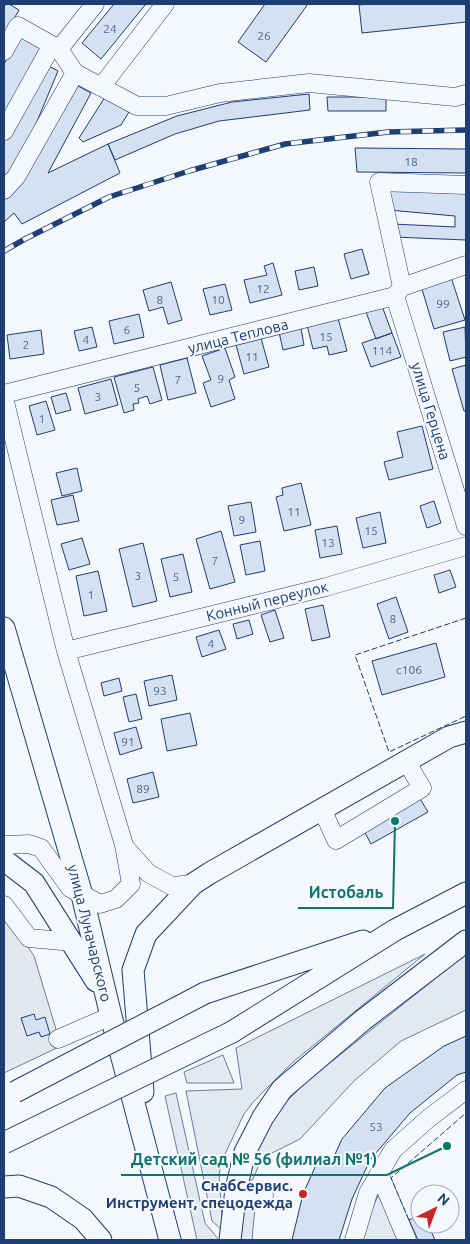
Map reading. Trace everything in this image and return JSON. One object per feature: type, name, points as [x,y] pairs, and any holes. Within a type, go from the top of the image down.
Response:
[{"type":"main road","name":"улица Луначарского","points":[[4,628],[82,895],[109,1008],[170,1240]]},
{"type":"main road","points":[[149,1160],[133,970],[146,934],[193,884],[210,873],[449,737],[466,732]]},
{"type":"main road","points":[[4,860],[34,883],[73,942],[109,1008]]},
{"type":"main road","points":[[4,1143],[232,1032],[394,930],[466,893]]},
{"type":"main road","points":[[7,1095],[204,993],[394,930]]},
{"type":"main road","points":[[230,1240],[236,1189],[245,1152],[263,1117],[282,1089],[364,1020],[466,941]]},
{"type":"main road","points":[[4,1187],[20,1186],[51,1198],[83,1219],[101,1240]]},
{"type":"street","points":[[4,131],[56,47],[95,4]]},
{"type":"street","points":[[101,87],[165,4]]},
{"type":"street","points":[[4,51],[18,26],[56,47],[75,73],[137,106],[166,106],[220,92],[309,83],[455,97],[466,94]]},
{"type":"street","points":[[4,190],[16,178],[75,73]]},
{"type":"street","name":"улица Герцена","points":[[466,185],[379,182],[398,292],[466,526]]},
{"type":"street","name":"улица Теплова","points":[[4,394],[398,292],[466,265]]},
{"type":"street","points":[[4,398],[66,651],[124,845],[131,884],[116,898],[100,904],[70,888],[40,848],[29,844],[4,845]]},
{"type":"street","name":"Конный переулок","points":[[66,651],[326,587],[466,546]]},
{"type":"street","points":[[322,809],[336,840],[422,788],[406,761]]},
{"type":"street","points":[[124,845],[148,873],[172,886],[193,884]]},
{"type":"street","points":[[4,905],[29,938],[73,942]]},
{"type":"street","points":[[58,1039],[109,1008]]},
{"type":"street","points":[[4,1151],[131,1090]]},
{"type":"street","points":[[354,1240],[368,1193],[393,1150],[429,1118],[466,1090]]},
{"type":"street","points":[[380,1173],[407,1240]]},
{"type":"street","points":[[236,1189],[264,1195]]},
{"type":"shaded area","points":[[4,918],[34,956],[61,1046],[4,1073]]},
{"type":"shaded area","points":[[425,954],[293,1062],[254,1101],[244,1114],[224,1156],[219,1174],[223,1231],[212,1221],[186,1091],[242,1089],[236,1048]]},
{"type":"shaded area","points":[[466,954],[466,1010],[401,1041],[354,1081],[300,1139],[262,1158],[253,1179],[249,1182],[245,1181],[248,1161],[283,1105],[306,1082]]},
{"type":"shaded area","points":[[223,1055],[234,1083],[187,1083],[184,1072]]},
{"type":"shaded area","points":[[176,1093],[205,1223],[219,1240],[197,1240],[165,1096]]},
{"type":"shaded area","points":[[381,1189],[402,1240],[358,1240]]},
{"type":"shaded area","points":[[242,1194],[256,1196],[252,1240],[240,1240]]},
{"type":"building","points":[[6,4],[19,10],[4,36],[4,7]]},
{"type":"building","points":[[114,4],[146,4],[101,59],[82,43]]},
{"type":"building","points":[[265,4],[308,4],[266,62],[238,42]]},
{"type":"building","points":[[466,4],[466,22],[362,33],[359,5]]},
{"type":"building","points":[[21,35],[45,49],[4,119],[4,64]]},
{"type":"building","points":[[47,65],[58,71],[33,131],[4,180],[4,141]]},
{"type":"building","points":[[78,86],[91,93],[48,173],[108,144],[120,173],[22,224],[14,213],[4,222],[4,199],[23,180]]},
{"type":"building","points":[[309,94],[310,110],[219,121],[175,134],[115,160],[108,144],[177,116],[232,102]]},
{"type":"building","points":[[105,97],[129,112],[121,125],[83,142],[79,138]]},
{"type":"building","points":[[327,97],[386,97],[386,111],[328,111]]},
{"type":"building","points":[[355,148],[466,149],[466,173],[357,172]]},
{"type":"building","points":[[390,188],[466,192],[466,240],[393,237],[393,224],[455,227],[455,216],[389,210]]},
{"type":"building","points":[[362,249],[369,274],[351,279],[344,254]]},
{"type":"building","points":[[273,263],[282,295],[250,303],[244,280],[267,275],[264,266]]},
{"type":"building","points":[[314,267],[318,286],[299,290],[295,271]]},
{"type":"building","points":[[451,277],[465,320],[434,329],[421,286]]},
{"type":"building","points":[[171,282],[182,320],[168,324],[163,307],[149,311],[143,290]]},
{"type":"building","points":[[225,284],[232,310],[210,315],[203,289]]},
{"type":"building","points":[[382,306],[392,333],[376,339],[366,312]]},
{"type":"building","points":[[139,314],[144,337],[114,344],[109,321]]},
{"type":"building","points":[[338,318],[347,351],[329,355],[327,346],[313,349],[307,325]]},
{"type":"building","points":[[92,327],[97,347],[79,351],[74,331]]},
{"type":"building","points":[[465,327],[466,357],[450,361],[443,332]]},
{"type":"building","points":[[301,328],[304,345],[283,350],[279,332]]},
{"type":"building","points":[[41,330],[44,354],[10,359],[7,335]]},
{"type":"building","points":[[392,333],[401,357],[371,367],[362,343]]},
{"type":"building","points":[[261,338],[269,367],[244,374],[236,345]]},
{"type":"building","points":[[225,348],[235,377],[229,380],[235,399],[211,407],[203,383],[211,380],[202,356]]},
{"type":"building","points":[[187,358],[196,393],[168,400],[160,365]]},
{"type":"building","points":[[466,365],[466,411],[464,411],[452,369]]},
{"type":"building","points":[[153,367],[162,400],[150,404],[147,396],[138,399],[139,403],[133,404],[134,410],[124,413],[114,377]]},
{"type":"building","points":[[111,379],[118,405],[85,414],[78,388]]},
{"type":"building","points":[[66,393],[71,410],[56,414],[51,397]]},
{"type":"building","points":[[46,401],[55,430],[37,435],[29,406]]},
{"type":"building","points":[[422,426],[433,469],[389,480],[384,462],[403,457],[397,432]]},
{"type":"building","points":[[77,468],[82,491],[62,496],[56,473]]},
{"type":"building","points":[[301,483],[311,525],[284,531],[276,497],[283,495],[282,488]]},
{"type":"building","points":[[73,495],[79,521],[57,525],[51,500]]},
{"type":"building","points":[[434,501],[441,523],[427,528],[420,506]]},
{"type":"building","points":[[251,502],[256,532],[234,536],[228,506]]},
{"type":"building","points":[[380,512],[386,543],[363,548],[356,518]]},
{"type":"building","points":[[337,526],[342,554],[320,558],[315,530]]},
{"type":"building","points":[[221,531],[235,582],[210,589],[196,539]]},
{"type":"building","points":[[82,538],[90,564],[69,570],[61,544]]},
{"type":"building","points":[[260,541],[265,571],[246,575],[240,545]]},
{"type":"building","points":[[143,543],[157,601],[133,607],[119,549]]},
{"type":"building","points":[[183,554],[192,592],[170,597],[161,559]]},
{"type":"building","points":[[450,570],[456,587],[439,593],[434,575]]},
{"type":"building","points":[[98,571],[107,611],[84,616],[76,576]]},
{"type":"building","points":[[396,597],[408,632],[389,639],[377,604]]},
{"type":"building","points":[[323,605],[330,637],[312,641],[305,609]]},
{"type":"building","points":[[275,610],[284,638],[270,642],[261,615]]},
{"type":"building","points":[[249,620],[253,634],[237,639],[233,624]]},
{"type":"building","points":[[219,630],[226,649],[202,657],[196,637]]},
{"type":"building","points":[[436,643],[445,677],[382,695],[372,661]]},
{"type":"building","points":[[172,675],[177,700],[149,706],[144,681]]},
{"type":"building","points":[[119,678],[122,691],[104,696],[101,683]]},
{"type":"building","points":[[136,694],[142,719],[129,722],[123,697]]},
{"type":"building","points":[[190,713],[197,745],[167,751],[161,719]]},
{"type":"building","points":[[136,727],[142,748],[120,755],[114,733]]},
{"type":"building","points":[[153,772],[159,797],[133,803],[127,779]]},
{"type":"building","points":[[419,797],[428,812],[371,844],[363,829]]},
{"type":"building","points":[[34,1014],[36,1020],[45,1017],[50,1034],[41,1037],[39,1032],[27,1036],[21,1018]]},
{"type":"building","points":[[466,1036],[466,1072],[457,1075],[410,1113],[370,1160],[352,1199],[339,1240],[292,1240],[303,1194],[320,1156],[332,1161],[342,1139],[385,1088],[444,1046]]},
{"type":"building","points":[[415,1234],[432,1234],[435,1240],[418,1240]]},
{"type":"railway","points":[[4,251],[109,197],[189,171],[285,144],[388,132],[466,130]]},
{"type":"fence","points":[[466,618],[355,655],[389,752],[466,716]]},
{"type":"fence","points":[[409,1220],[391,1178],[466,1113]]},
{"type":"place","name":"Истобаль","points":[[395,821]]},
{"type":"place","name":"Детский сад № 56 (филиал №1)","points":[[447,1146]]},
{"type":"place","name":"СнабСервис. Инструмент, спецодежда","points":[[303,1194]]}]
